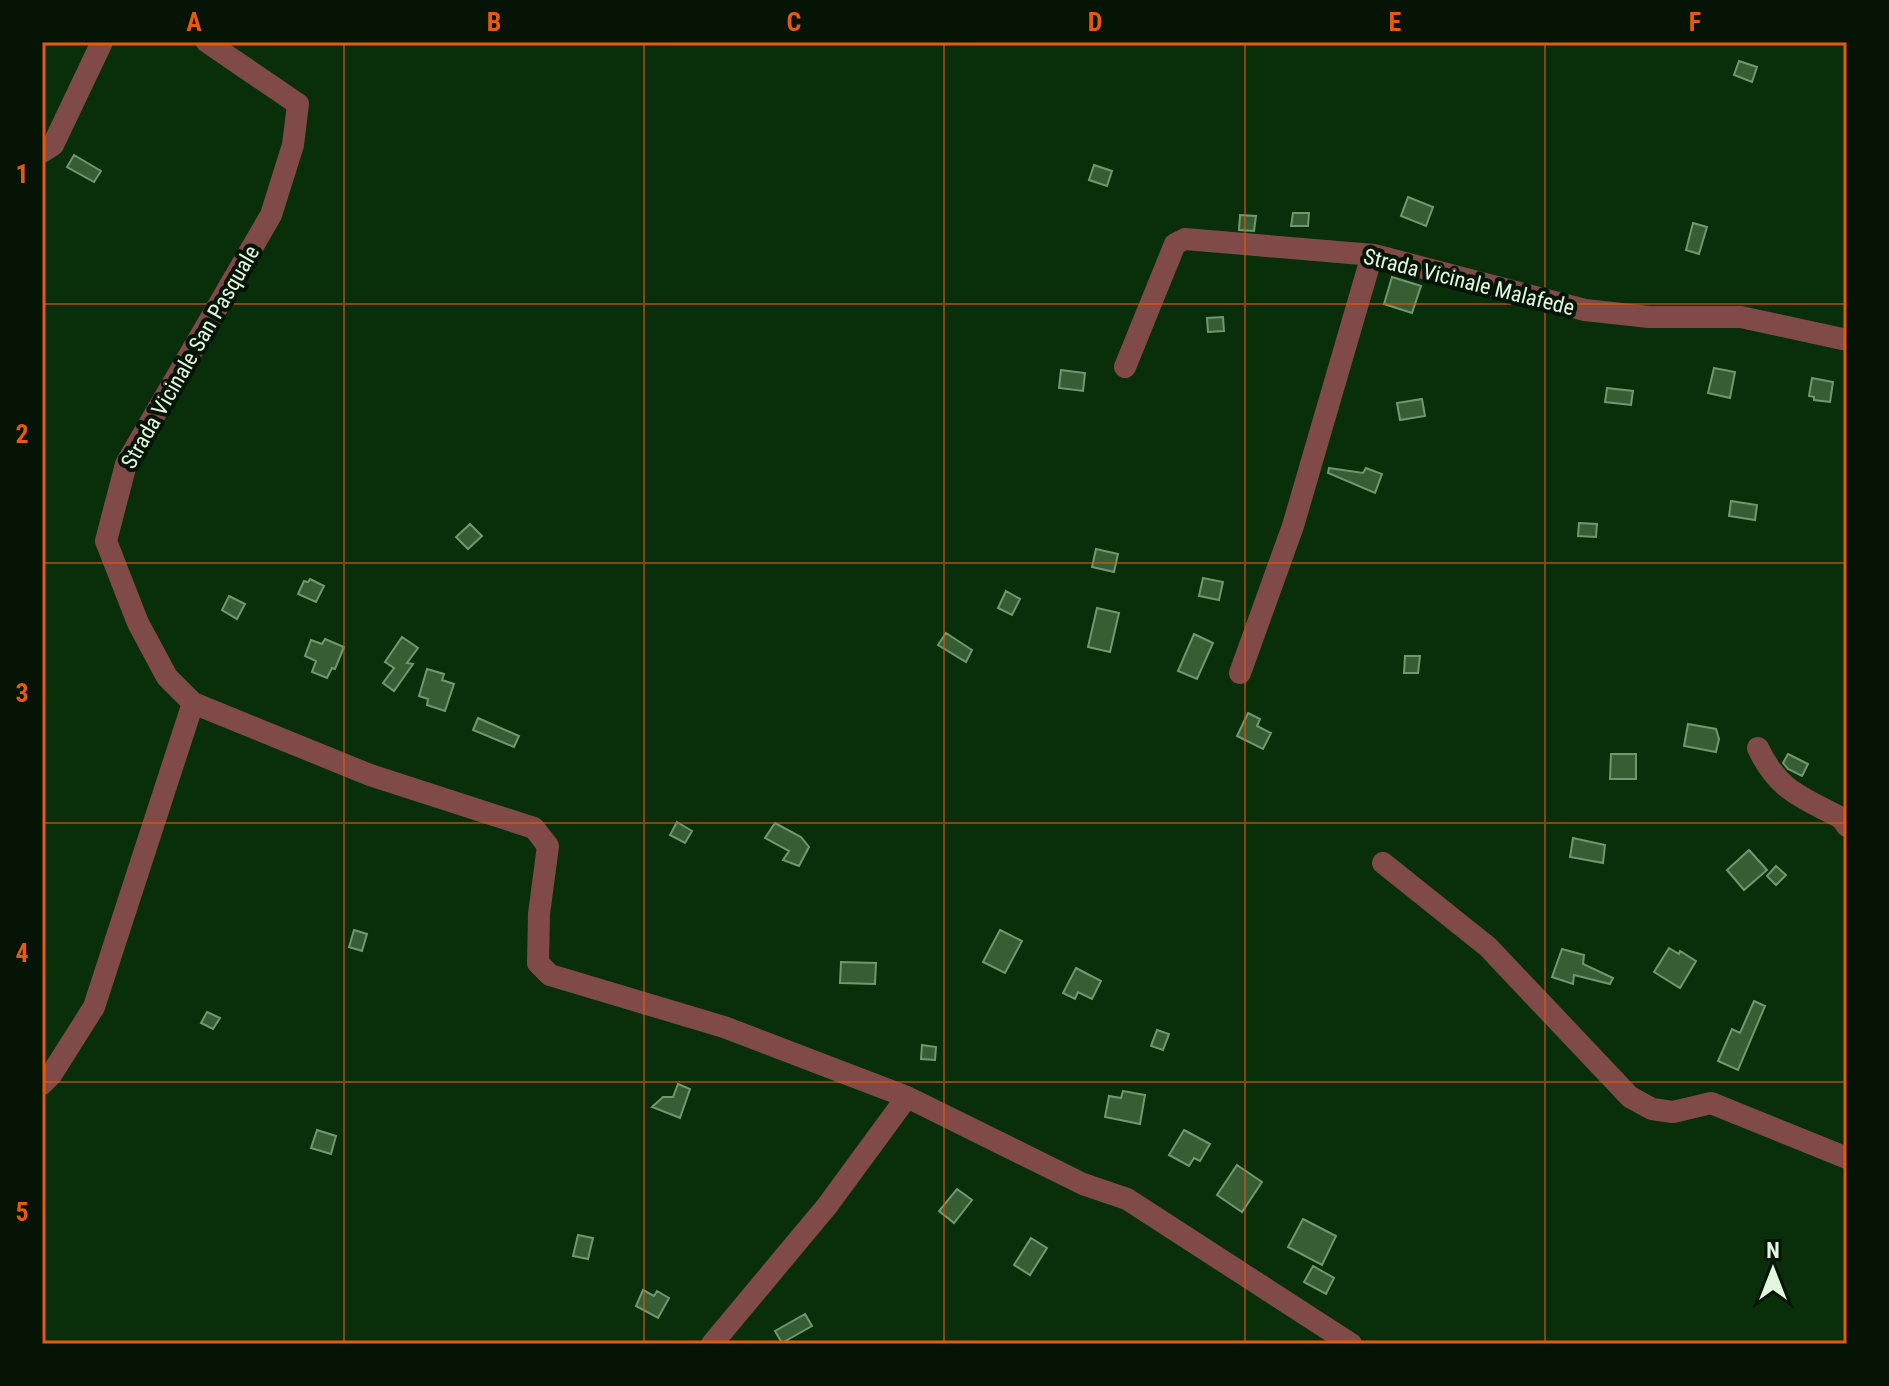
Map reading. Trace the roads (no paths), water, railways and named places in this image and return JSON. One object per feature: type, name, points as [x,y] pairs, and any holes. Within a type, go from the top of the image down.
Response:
[{"type":"street","points":[[42,152],[53,145],[102,42]]},
{"type":"street","name":"Strada Vicinale San Pasquale","points":[[193,703],[167,677],[138,623],[106,541],[126,464],[271,215],[293,145],[298,104],[207,42]]},
{"type":"street","name":"Strada Vicinale Malafede","points":[[1125,367],[1175,244],[1185,239],[1372,255],[1585,310],[1649,317],[1741,317],[1847,340]]},
{"type":"street","points":[[1240,673],[1293,526],[1372,255]]},
{"type":"street","points":[[42,1084],[51,1075],[94,1007],[193,703],[370,775],[534,828],[548,846],[539,914],[538,963],[550,975],[724,1027],[907,1097],[1083,1184],[1127,1199],[1351,1344]]},
{"type":"street","points":[[1758,748],[1767,768],[1785,788],[1841,818],[1847,826]]},
{"type":"street","points":[[1383,863],[1488,947],[1630,1097],[1652,1109],[1673,1112],[1711,1103],[1847,1158]]},
{"type":"street","points":[[712,1344],[827,1206],[907,1097]]}]
